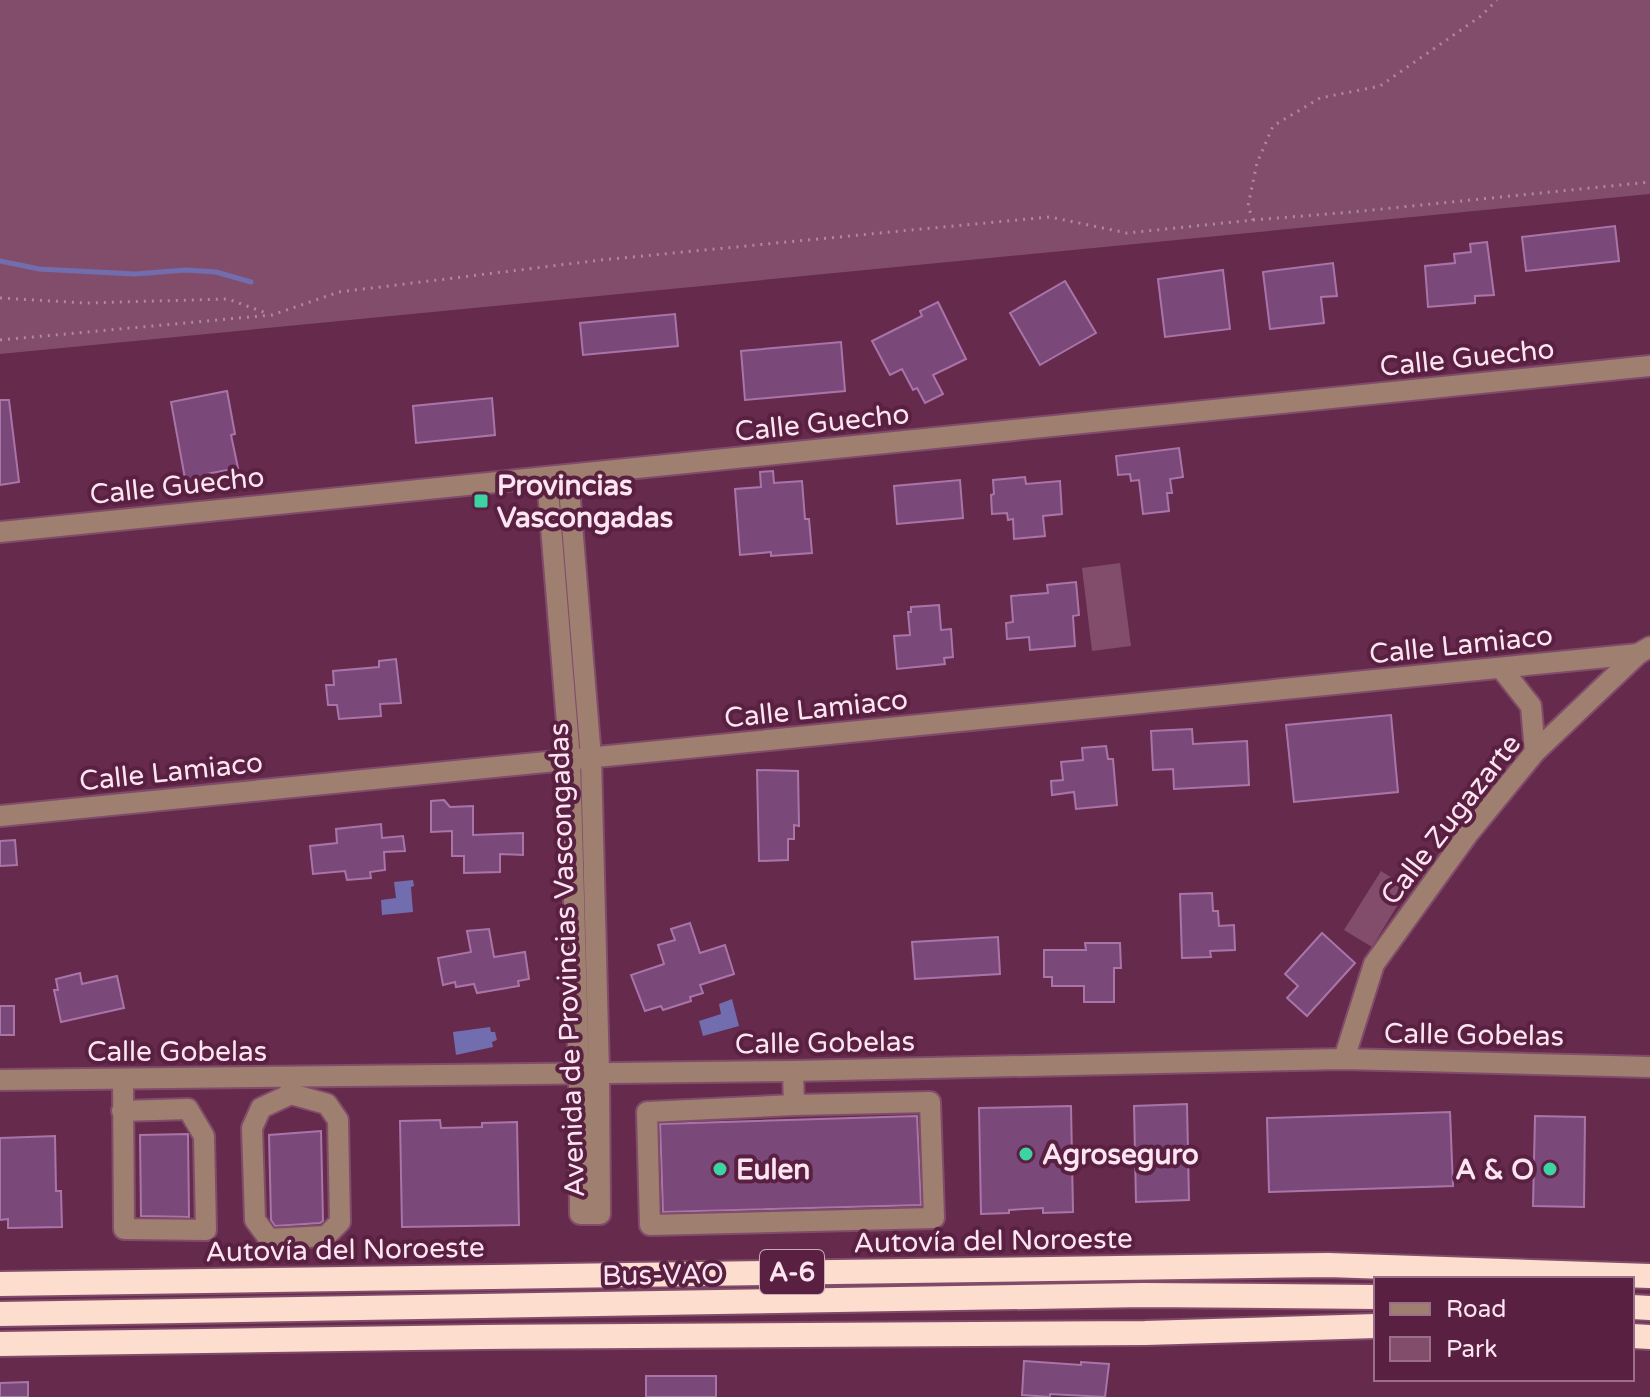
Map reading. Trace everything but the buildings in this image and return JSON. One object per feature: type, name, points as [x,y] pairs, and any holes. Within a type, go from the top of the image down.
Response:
[{"type":"highway","name":"Autovía del Noroeste","points":[[0,1284],[1328,1265],[1650,1276]]},
{"type":"highway","name":"Bus-VAO","points":[[0,1314],[1144,1295],[1374,1297]]},
{"type":"highway","name":"A-6","points":[[0,1344],[498,1336],[1145,1333],[1374,1326]]},
{"type":"street","name":"Calle Guecho","points":[[0,532],[1650,366]]},
{"type":"street","name":"Avenida de Provincias Vascongadas","points":[[558,476],[580,759],[589,1074],[600,1214],[580,1214],[589,1074]]},
{"type":"street","name":"Calle Lamiaco","points":[[0,816],[1501,668],[1644,651]]},
{"type":"street","name":"Calle Zugazarte","points":[[1344,1059],[1374,964],[1468,834],[1535,752],[1644,651]]},
{"type":"street","points":[[1501,668],[1531,706],[1535,752]]},
{"type":"street","name":"Calle Gobelas","points":[[0,1080],[123,1079],[291,1086],[589,1074],[1344,1059],[1650,1067]]},
{"type":"street","points":[[793,1071],[794,1105]]},
{"type":"street","points":[[122,1111],[188,1109],[204,1136],[206,1230],[124,1229],[122,1111],[123,1079]]},
{"type":"street","points":[[291,1086],[327,1104],[338,1120],[340,1222],[326,1236],[269,1239],[255,1220],[252,1128],[261,1108],[291,1086]]},
{"type":"street","points":[[930,1102],[934,1218],[650,1225],[647,1112],[794,1105],[930,1102]]},
{"type":"path","points":[[1253,220],[1248,206],[1257,163],[1273,126],[1320,98],[1380,86],[1481,16],[1497,0]]},
{"type":"path","points":[[0,340],[272,315],[339,292],[601,260],[901,231],[1050,217],[1127,233],[1650,182]]},
{"type":"path","points":[[0,298],[86,303],[228,299],[272,315]]},
{"type":"green space","points":[[0,0],[1650,0],[1650,194],[0,354]]},
{"type":"green space","points":[[1120,563],[1131,646],[1092,651],[1082,568]]},
{"type":"green space","points":[[1381,871],[1408,888],[1372,947],[1344,930]]},
{"type":"shaded area","points":[[413,880],[413,912],[382,915],[381,900],[396,898],[394,882]]},
{"type":"shaded area","points":[[732,999],[739,1026],[703,1036],[699,1021],[721,1014],[719,1004]]},
{"type":"shaded area","points":[[490,1027],[497,1040],[492,1042],[493,1047],[456,1055],[453,1032]]},
{"type":"waterway","points":[[0,261],[39,269],[135,274],[186,270],[216,272],[251,282]]},
{"type":"place","name":"Provincias Vascongadas","points":[[481,501]]},
{"type":"place","name":"Agroseguro","points":[[1026,1154]]},
{"type":"place","name":"Eulen","points":[[720,1169]]},
{"type":"place","name":"A & O","points":[[1550,1169]]}]
